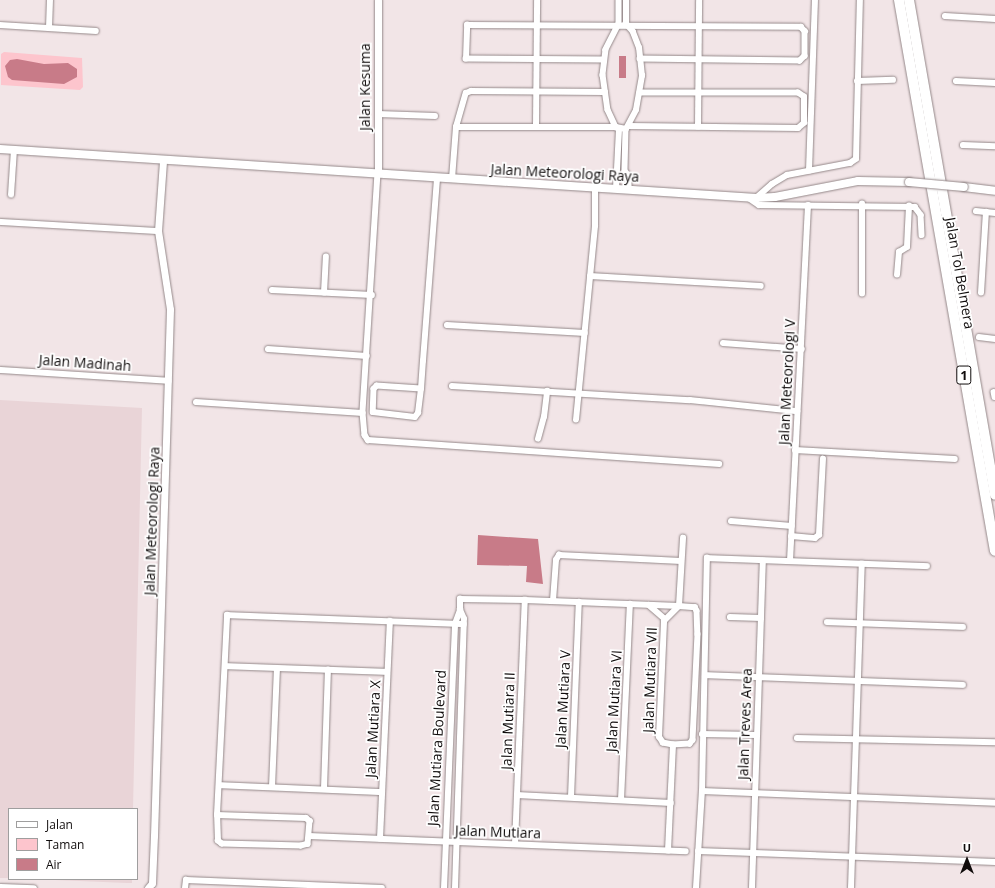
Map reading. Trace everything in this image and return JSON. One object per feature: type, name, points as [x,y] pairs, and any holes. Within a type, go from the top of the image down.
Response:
[{"type":"highway","name":"Jalan Tol Belmera","points":[[899,0],[995,551]]},
{"type":"highway","name":"Jalan Tol Belmera","points":[[909,0],[995,495]]},
{"type":"main road","name":"Jalan Meteorologi Raya","points":[[0,149],[164,161],[378,173],[752,198],[775,197],[858,180],[909,182],[995,191]]},
{"type":"street","points":[[49,28],[50,0]]},
{"type":"street","name":"Jalan Kesuma","points":[[378,0],[378,173]]},
{"type":"street","points":[[536,126],[537,0]]},
{"type":"street","points":[[619,0],[619,24],[609,39],[604,60],[605,92],[608,110],[623,128],[625,171],[629,176],[629,190]]},
{"type":"street","points":[[616,189],[623,128],[640,93],[640,59],[633,32],[626,24],[626,0]]},
{"type":"street","points":[[698,127],[699,0]]},
{"type":"street","points":[[809,171],[815,0]]},
{"type":"street","points":[[860,0],[856,159],[850,163],[782,178],[752,198],[759,205],[862,204],[909,206],[919,209],[922,235]]},
{"type":"street","points":[[945,16],[995,19]]},
{"type":"street","points":[[604,60],[466,59],[467,25],[626,24],[801,27],[805,31],[805,56],[800,60],[640,59]]},
{"type":"street","points":[[0,25],[96,31]]},
{"type":"street","points":[[857,81],[893,80]]},
{"type":"street","points":[[956,81],[995,83]]},
{"type":"street","points":[[452,179],[456,127],[464,98],[471,91],[605,92]]},
{"type":"street","points":[[456,127],[536,126],[623,128],[798,128],[804,123],[804,97],[798,93],[640,93]]},
{"type":"street","points":[[378,114],[435,116]]},
{"type":"street","points":[[963,145],[995,146]]},
{"type":"street","points":[[11,195],[14,150]]},
{"type":"street","name":"Jalan Meteorologi Raya","points":[[152,886],[169,381],[170,309],[158,231],[164,161]]},
{"type":"street","points":[[618,171],[625,171]]},
{"type":"street","points":[[378,173],[372,295],[363,413],[365,435],[370,440],[719,464]]},
{"type":"street","points":[[420,389],[377,386],[374,389],[373,412],[416,416],[420,389],[437,178]]},
{"type":"street","points":[[576,420],[580,392],[595,226],[595,188]]},
{"type":"street","points":[[862,204],[862,294]]},
{"type":"street","name":"Jalan Meteorologi V","points":[[790,561],[797,411],[802,349],[808,205]]},
{"type":"street","points":[[897,275],[899,252],[908,247],[909,206]]},
{"type":"street","points":[[976,212],[995,213]]},
{"type":"street","points":[[981,293],[986,212]]},
{"type":"street","points":[[0,222],[158,231]]},
{"type":"street","points":[[324,293],[326,257]]},
{"type":"street","points":[[590,276],[761,286]]},
{"type":"street","points":[[272,290],[372,295]]},
{"type":"street","points":[[447,325],[585,333]]},
{"type":"street","points":[[979,337],[995,339]]},
{"type":"street","points":[[723,343],[802,349]]},
{"type":"street","points":[[268,349],[368,356]]},
{"type":"street","name":"Jalan Madinah","points":[[0,370],[169,381]]},
{"type":"street","points":[[452,386],[580,392],[797,411]]},
{"type":"street","points":[[538,439],[544,417],[546,391]]},
{"type":"street","points":[[196,402],[363,413]]},
{"type":"street","points":[[795,450],[955,459]]},
{"type":"street","points":[[791,536],[815,538],[819,535],[822,459]]},
{"type":"street","points":[[731,521],[792,526]]},
{"type":"street","points":[[679,606],[683,538]]},
{"type":"street","points":[[553,601],[556,560],[559,555],[681,561]]},
{"type":"street","points":[[696,888],[702,791],[702,734],[705,675],[707,558],[927,566]]},
{"type":"street","name":"Jalan Treves Area","points":[[752,888],[752,852],[763,560]]},
{"type":"street","points":[[851,888],[862,564]]},
{"type":"street","name":"Jalan Mutiara Boulevard","points":[[455,888],[464,624],[460,610],[460,602],[462,598],[525,600]]},
{"type":"street","points":[[525,600],[649,604],[679,606],[697,610],[698,648],[693,740],[690,744],[673,745]]},
{"type":"street","name":"Jalan Mutiara II","points":[[515,844],[525,600]]},
{"type":"street","name":"Jalan Mutiara V","points":[[570,797],[579,602]]},
{"type":"street","name":"Jalan Mutiara VI","points":[[621,800],[630,604]]},
{"type":"street","name":"Jalan Mutiara VII","points":[[649,604],[665,619]]},
{"type":"street","name":"Jalan Mutiara VII","points":[[668,851],[673,745],[663,743],[659,737],[665,619],[679,606]]},
{"type":"street","name":"Jalan Mutiara Boulevard","points":[[444,888],[455,624],[460,610]]},
{"type":"street","points":[[217,815],[306,818],[310,821],[308,844],[304,846],[222,844],[218,841],[217,815],[228,615],[464,624]]},
{"type":"street","points":[[730,617],[761,618]]},
{"type":"street","name":"Jalan Mutiara X","points":[[380,839],[390,621]]},
{"type":"street","points":[[827,622],[860,622],[963,627]]},
{"type":"street","points":[[225,666],[387,672]]},
{"type":"street","points":[[272,787],[277,669]]},
{"type":"street","points":[[324,789],[328,670]]},
{"type":"street","points":[[705,675],[963,685]]},
{"type":"street","points":[[702,734],[756,735]]},
{"type":"street","points":[[796,738],[995,742]]},
{"type":"street","points":[[219,785],[382,792]]},
{"type":"street","points":[[702,791],[995,803]]},
{"type":"street","points":[[517,795],[671,802]]},
{"type":"street","name":"Jalan Mutiara","points":[[309,836],[686,851]]},
{"type":"street","points":[[698,851],[853,855],[995,862]]},
{"type":"street","points":[[185,888],[186,880],[382,888]]},
{"type":"street","points":[[0,887],[33,888]]},
{"type":"shaded area","points":[[0,400],[142,408],[133,808],[8,808],[8,878],[0,878]]},
{"type":"shaded area","points":[[55,880],[132,880],[132,883]]},
{"type":"green space","points":[[4,52],[82,58],[83,87],[80,90],[1,85],[1,54]]},
{"type":"water","points":[[619,56],[626,56],[626,78],[619,78]]},
{"type":"water","points":[[17,59],[44,64],[68,63],[77,69],[77,77],[64,84],[12,80],[8,77],[5,66],[10,60]]},
{"type":"water","points":[[478,535],[538,539],[543,584],[526,582],[527,566],[477,565]]}]
